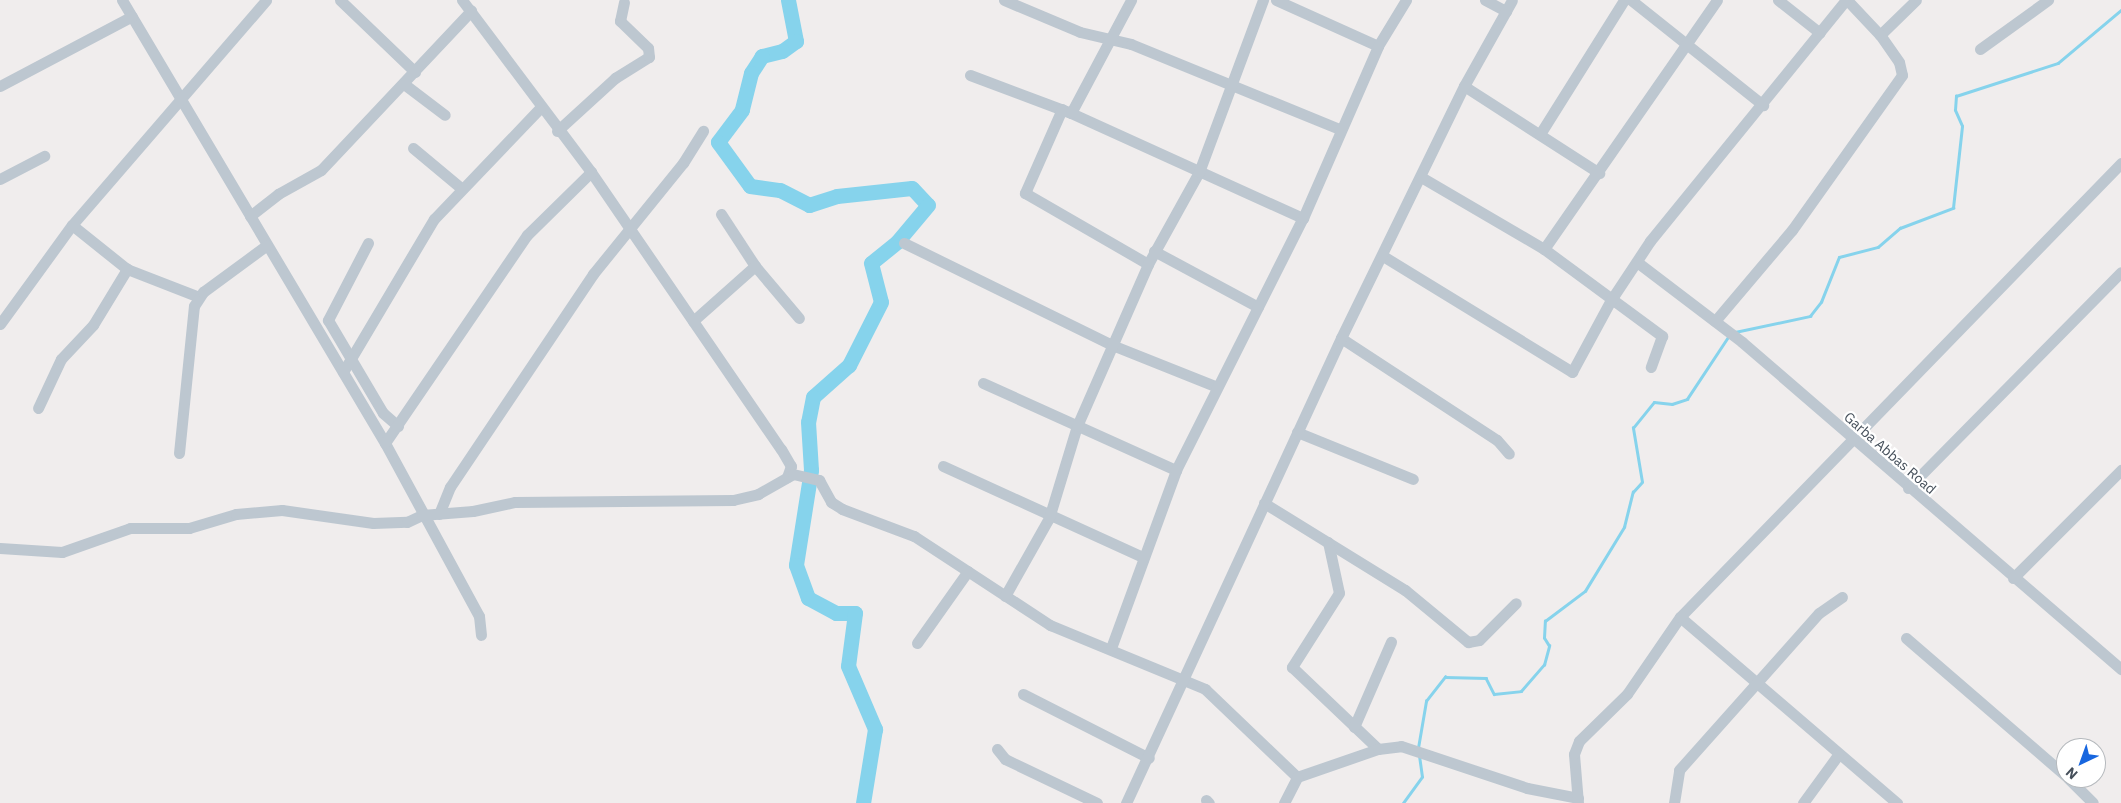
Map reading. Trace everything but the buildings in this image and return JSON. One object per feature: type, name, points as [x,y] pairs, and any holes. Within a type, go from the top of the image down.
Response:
[{"type":"street","points":[[122,0],[385,443],[422,515],[479,616],[481,635]]},
{"type":"street","points":[[0,324],[4,307],[72,225],[266,0]]},
{"type":"street","points":[[340,0],[415,72]]},
{"type":"street","points":[[462,0],[472,11],[557,131],[591,172],[630,227],[792,466],[790,475]]},
{"type":"street","points":[[1004,0],[1231,85],[1339,129]]},
{"type":"street","points":[[1131,0],[1110,40],[1066,111],[1025,192],[1148,264]]},
{"type":"street","points":[[1005,596],[1049,518],[1077,426],[1154,251],[1198,172],[1263,0]]},
{"type":"street","points":[[1276,0],[1378,46]]},
{"type":"street","points":[[1111,648],[1176,470],[1215,386],[1258,308],[1303,218],[1339,129],[1378,46],[1406,0]]},
{"type":"street","points":[[1485,0],[1506,10]]},
{"type":"street","points":[[1126,803],[1149,758],[1182,677],[1340,338],[1383,256],[1464,86],[1512,0]]},
{"type":"street","points":[[1540,134],[1624,0]]},
{"type":"street","points":[[1631,0],[1684,46],[1763,104]]},
{"type":"street","points":[[1544,249],[1599,173],[1717,0]]},
{"type":"street","points":[[1778,0],[1820,33]]},
{"type":"street","points":[[1383,256],[1572,372],[1610,300],[1637,262],[1846,0],[1880,35],[1899,62],[1902,75],[1792,230],[1719,324]]},
{"type":"street","points":[[1880,35],[1916,0]]},
{"type":"street","points":[[1980,49],[2048,0]]},
{"type":"street","points":[[557,131],[615,78],[648,57],[648,48],[620,21],[624,2]]},
{"type":"street","points":[[250,216],[278,194],[321,170],[472,11]]},
{"type":"street","points":[[0,86],[132,16]]},
{"type":"street","points":[[970,75],[1066,111],[1303,218]]},
{"type":"street","points":[[404,84],[445,115]]},
{"type":"street","points":[[1464,86],[1599,173]]},
{"type":"street","points":[[343,372],[354,360],[427,228],[461,188],[540,108]]},
{"type":"street","points":[[439,514],[450,487],[630,227],[684,163],[703,131]]},
{"type":"street","points":[[413,148],[461,188]]},
{"type":"street","points":[[0,179],[44,156]]},
{"type":"street","points":[[1284,803],[1297,777],[1378,749],[1401,746],[1527,788],[1578,800],[1574,754],[1579,742],[1627,694],[1680,617],[2121,163]]},
{"type":"street","points":[[385,443],[527,234],[591,172]]},
{"type":"street","points":[[1421,177],[1544,249],[1610,300],[1662,336],[1662,348],[1651,367]]},
{"type":"street","points":[[721,214],[755,266],[799,318]]},
{"type":"street","points":[[72,225],[127,268],[199,297]]},
{"type":"street","points":[[368,243],[328,320],[354,360],[383,413],[398,426]]},
{"type":"street","points":[[904,243],[1112,345],[1215,386]]},
{"type":"street","points":[[179,453],[178,432],[199,297],[267,245]]},
{"type":"street","points":[[1154,251],[1258,308]]},
{"type":"street","name":"Garba Abbas Road","points":[[1637,262],[1742,342],[1852,441],[2013,578],[2119,664]]},
{"type":"street","points":[[693,321],[755,266]]},
{"type":"street","points":[[38,408],[61,359],[93,325],[127,268]]},
{"type":"street","points":[[1908,488],[2121,272]]},
{"type":"street","points":[[1340,338],[1497,440],[1509,454]]},
{"type":"street","points":[[984,383],[1176,470]]},
{"type":"street","points":[[1297,432],[1413,479]]},
{"type":"street","points":[[943,466],[1049,518],[1143,558]]},
{"type":"street","points":[[2013,578],[2121,470]]},
{"type":"street","points":[[0,548],[62,552],[130,528],[152,524],[189,528],[236,514],[282,510],[373,523],[407,522],[422,515],[515,502],[733,500],[758,494],[790,475],[819,480],[831,502],[842,509],[914,536],[1050,625],[1182,677],[1205,689],[1297,777]]},
{"type":"street","points":[[1264,503],[1405,590],[1468,642],[1479,640],[1516,603]]},
{"type":"street","points":[[1328,542],[1339,593],[1292,667],[1378,749]]},
{"type":"street","points":[[917,643],[968,571]]},
{"type":"street","points":[[1674,803],[1679,770],[1819,613],[1842,597]]},
{"type":"street","points":[[1680,617],[1757,681],[1838,755],[1897,803]]},
{"type":"street","points":[[1906,638],[2056,768]]},
{"type":"street","points":[[1354,727],[1391,642]]},
{"type":"street","points":[[1023,694],[1149,758]]},
{"type":"street","points":[[997,749],[1005,758],[1097,803]]},
{"type":"street","points":[[1803,803],[1838,755]]},
{"type":"street","points":[[2078,788],[2093,803]]},
{"type":"waterway","points":[[788,0],[796,41],[782,51],[762,56],[751,73],[742,110],[718,142],[750,186],[780,190],[809,205],[837,196],[912,188],[928,205],[897,242],[871,263],[881,302],[849,365],[813,397],[808,422],[811,470],[796,565],[808,598],[836,613],[855,613],[848,666],[875,729],[863,803]]},
{"type":"waterway","points":[[1735,332],[1810,316],[1821,302],[1839,257],[1878,247],[1900,228],[1953,208],[1962,126],[1955,110],[1956,96],[2058,63],[2121,10]]},
{"type":"waterway","points":[[1418,748],[1426,701],[1445,677],[1486,678],[1494,694],[1521,691],[1544,665],[1549,646],[1544,638],[1545,621],[1585,591],[1624,527],[1633,492],[1642,482],[1633,428],[1654,402],[1672,404],[1687,399],[1728,337]]},
{"type":"waterway","points":[[1403,803],[1422,777],[1419,755]]}]
